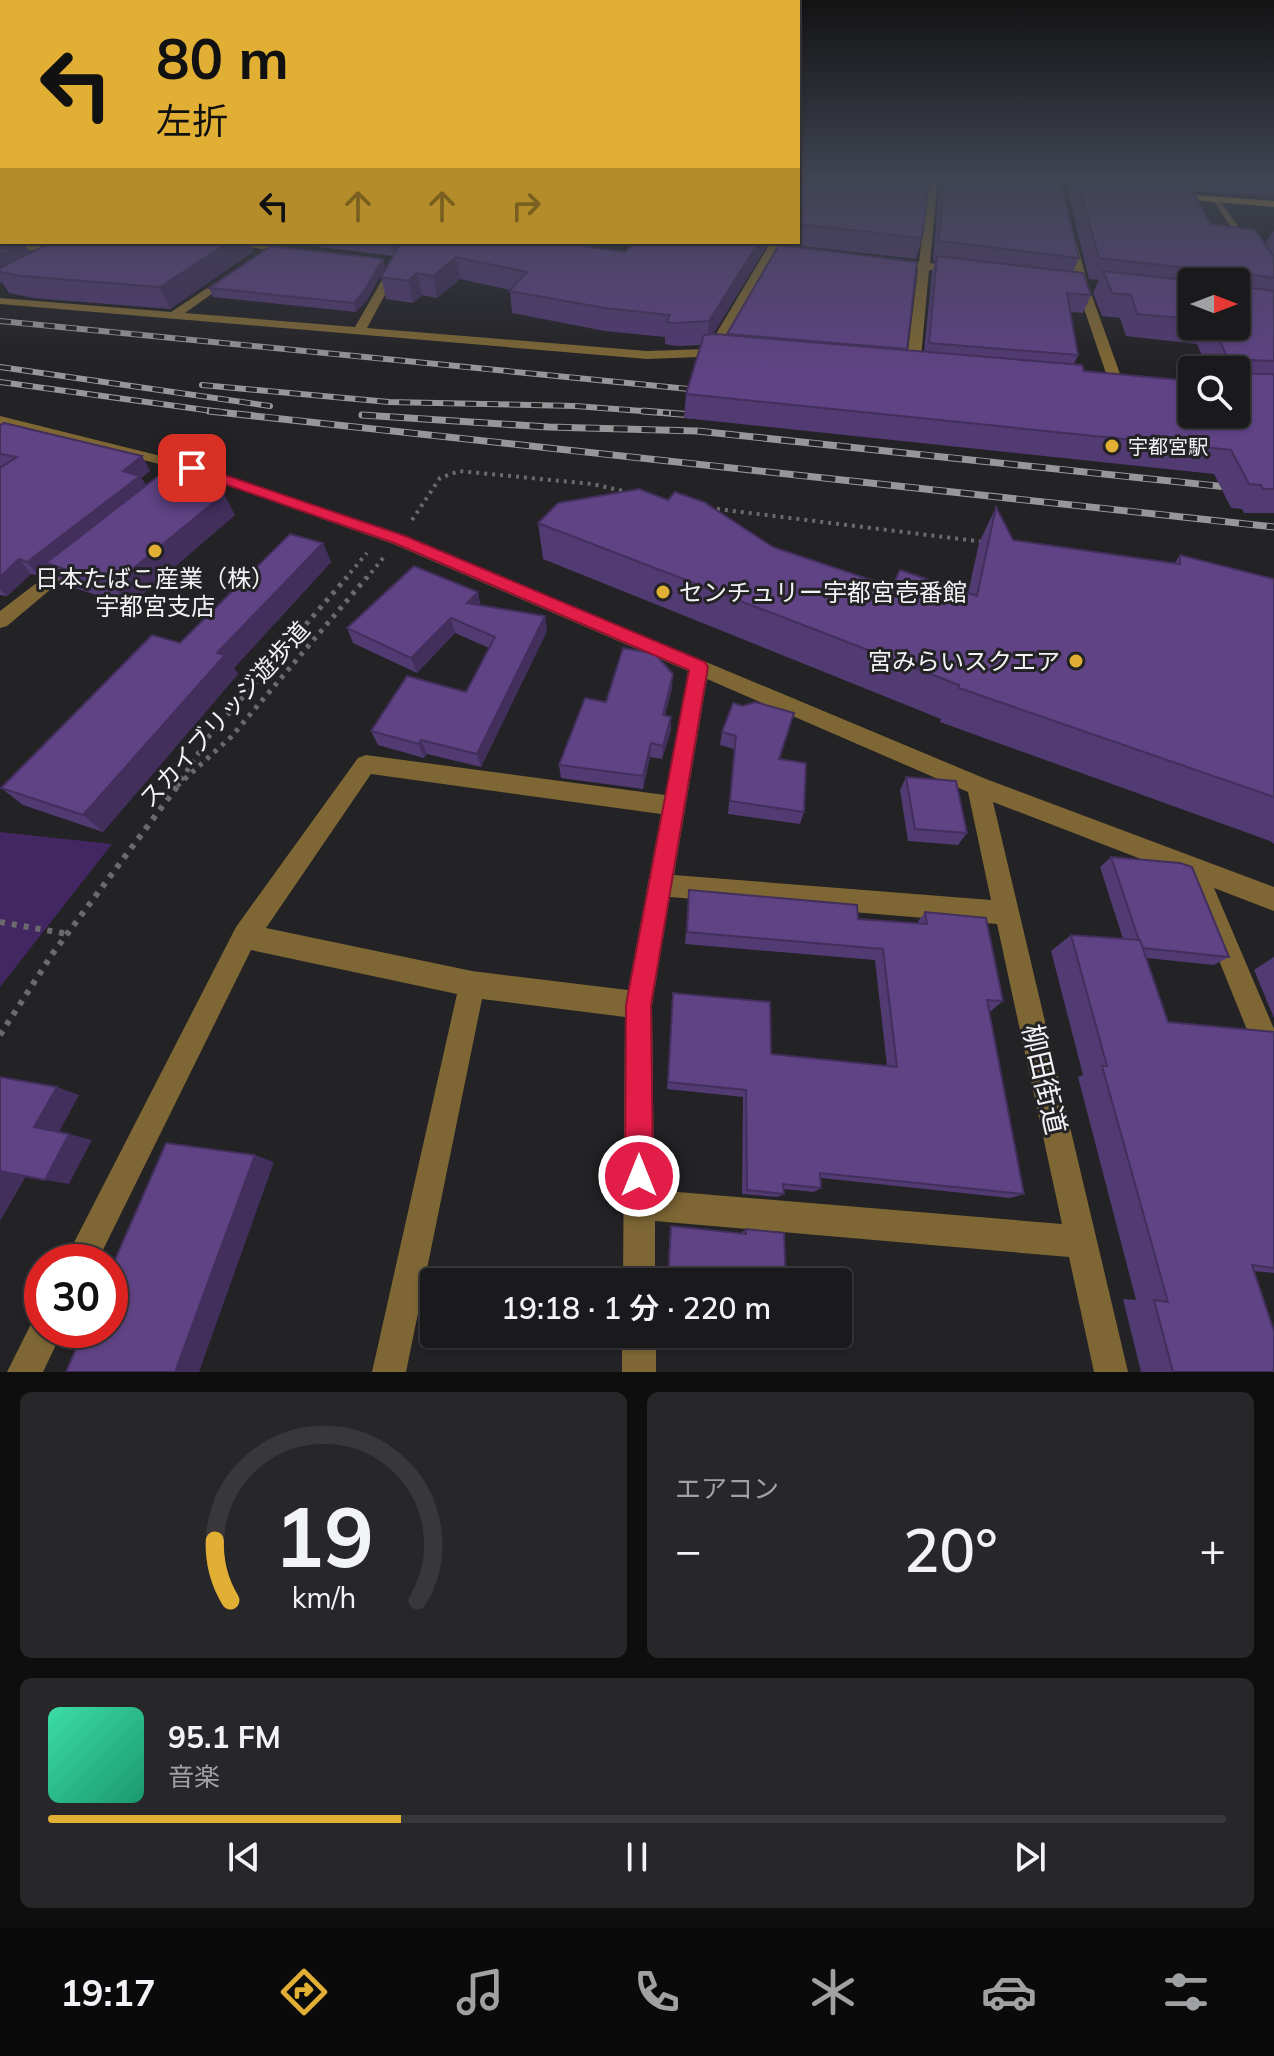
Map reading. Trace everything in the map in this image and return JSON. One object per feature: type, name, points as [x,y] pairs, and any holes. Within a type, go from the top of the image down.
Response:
[{"type":"main road","points":[[57,262],[76,244]]},
{"type":"main road","points":[[33,260],[67,252]]},
{"type":"street","points":[[913,368],[928,240]]},
{"type":"street","points":[[1071,240],[1082,285],[1117,385]]},
{"type":"street","points":[[1243,240],[1274,285]]},
{"type":"street","points":[[358,333],[397,263],[420,244]]},
{"type":"street","points":[[257,257],[274,245],[312,254]]},
{"type":"street","points":[[713,350],[775,245],[789,250]]},
{"type":"street","points":[[0,246],[67,252]]},
{"type":"street","points":[[879,260],[972,271]]},
{"type":"street","points":[[383,262],[397,263]]},
{"type":"street","points":[[171,317],[245,266]]},
{"type":"street","points":[[1066,283],[1097,287]]},
{"type":"street","points":[[0,301],[647,355],[713,350],[744,353]]},
{"type":"street","points":[[898,367],[929,369]]},
{"type":"street","points":[[1101,383],[1132,385]]},
{"type":"street","points":[[0,438],[10,422],[399,540],[978,786],[1274,899]]},
{"type":"street","points":[[0,621],[95,544]]},
{"type":"street","points":[[639,1268],[639,1005],[699,667]]},
{"type":"street","points":[[89,1244],[245,936],[366,764],[674,806]]},
{"type":"street","name":"柳田街道","points":[[978,786],[1111,1372]]},
{"type":"street","points":[[1194,868],[1274,1062]]},
{"type":"street","points":[[659,885],[1008,913]]},
{"type":"street","points":[[245,936],[472,984],[639,1005]]},
{"type":"street","points":[[389,1372],[472,984]]},
{"type":"street","points":[[639,1204],[1081,1242]]},
{"type":"street","points":[[24,1372],[37,1348]]},
{"type":"street","points":[[639,1348],[639,1372]]},
{"type":"path","name":"スカイブリッジ遊歩道","points":[[0,1035],[176,787],[231,737],[399,540],[440,478],[459,471],[592,484],[638,494]]},
{"type":"path","points":[[700,506],[996,544]]},
{"type":"path","points":[[176,787],[210,735],[368,553]]},
{"type":"path","points":[[0,922],[69,934]]},
{"type":"shaded area","points":[[0,832],[112,844],[0,987]]},
{"type":"building","points":[[1075,240],[1079,258],[939,241]]},
{"type":"building","points":[[1094,240],[1262,240],[1274,257],[1274,278],[1250,274],[1250,268],[1186,268],[1099,258]]},
{"type":"building","points":[[48,244],[226,244],[160,287],[21,276],[0,272],[0,268]]},
{"type":"building","points":[[568,244],[625,252],[633,244],[758,244],[709,321],[677,323],[666,322],[670,315],[605,308],[509,291],[527,272],[456,257],[433,276],[417,273],[408,281],[381,277],[399,246]]},
{"type":"building","points":[[779,245],[917,262],[907,349],[727,334]]},
{"type":"building","points":[[271,246],[383,259],[354,303],[209,288]]},
{"type":"building","points":[[937,256],[1083,273],[1091,295],[1067,293],[1078,355],[929,343]]},
{"type":"building","points":[[1103,271],[1178,279],[1178,318],[1137,314],[1131,295],[1112,293]]},
{"type":"building","points":[[1250,287],[1274,291],[1274,361],[1250,361],[1250,356],[1227,356],[1219,340],[1250,340]]},
{"type":"building","points":[[715,334],[1082,365],[1084,371],[1178,380],[1178,428],[1250,428],[1250,368],[1252,374],[1274,374],[1274,489],[1249,484],[1231,450],[686,394],[704,335]]},
{"type":"building","points":[[4,423],[142,456],[123,471],[140,476],[27,562],[19,559],[0,577],[0,468],[17,457],[0,454],[0,425]]},
{"type":"building","points":[[158,476],[224,494],[113,585],[46,563]]},
{"type":"building","points":[[639,489],[668,500],[675,492],[704,502],[773,547],[892,587],[900,570],[977,596],[996,507],[1013,540],[1180,564],[1180,555],[1274,579],[1274,797],[959,688],[959,685],[538,523],[558,503]]},
{"type":"building","points":[[290,534],[323,543],[217,653],[225,655],[83,815],[1,788],[152,635],[180,643]]},
{"type":"building","points":[[414,566],[478,592],[467,603],[545,616],[477,754],[421,740],[419,744],[371,731],[407,676],[466,692],[495,637],[451,618],[411,658],[347,628]]},
{"type":"building","points":[[623,648],[655,654],[673,674],[663,715],[671,717],[663,746],[651,743],[643,776],[559,765],[585,698],[606,702]]},
{"type":"building","points":[[755,702],[794,713],[779,759],[806,763],[804,812],[730,801],[736,736],[722,732],[733,703],[743,706]]},
{"type":"building","points":[[906,777],[956,781],[967,833],[915,829]]},
{"type":"building","points":[[1111,857],[1180,863],[1192,867],[1229,957],[1143,948]]},
{"type":"building","points":[[689,890],[857,905],[858,919],[927,924],[925,912],[986,918],[1003,1001],[987,1000],[1024,1194],[820,1173],[821,1188],[783,1184],[784,1194],[747,1190],[746,1090],[668,1082],[673,993],[770,1002],[771,1054],[897,1067],[883,949],[687,932]]},
{"type":"building","points":[[1071,935],[1140,940],[1168,1022],[1274,1032],[1274,1268],[1252,1265],[1274,1331],[1274,1372],[1173,1372],[1154,1300],[1168,1302],[1102,1066],[1107,1066]]},
{"type":"building","points":[[0,1077],[57,1087],[34,1127],[69,1134],[45,1180],[0,1171]]},
{"type":"building","points":[[166,1143],[255,1155],[175,1372],[66,1372],[76,1348],[128,1348],[128,1244],[122,1244]]},
{"type":"building","points":[[671,1226],[746,1234],[746,1229],[784,1233],[785,1268],[669,1268]]},
{"type":"railway","points":[[0,321],[709,391]]},
{"type":"railway","points":[[0,367],[270,406]]},
{"type":"railway","points":[[0,382],[226,413]]},
{"type":"railway","points":[[202,385],[389,402],[575,406],[653,412]]},
{"type":"railway","points":[[209,411],[226,413]]},
{"type":"railway","points":[[643,411],[653,412]]},
{"type":"railway","points":[[653,412],[669,413]]},
{"type":"railway","points":[[653,412],[705,416]]},
{"type":"railway","points":[[226,413],[1274,527]]},
{"type":"railway","points":[[362,415],[549,427],[697,431],[1274,492]]},
{"type":"place","name":"宇都宮駅","points":[[1112,446]]},
{"type":"place","name":"日本たばこ産業（株） 宇都宮支店","points":[[155,551]]},
{"type":"place","name":"センチュリー宇都宮壱番館","points":[[663,592]]},
{"type":"place","name":"宮みらいスクエア","points":[[1076,661]]},
{"type":"route","points":[[192,468],[399,540],[699,667],[639,1005],[639,1176]]}]
